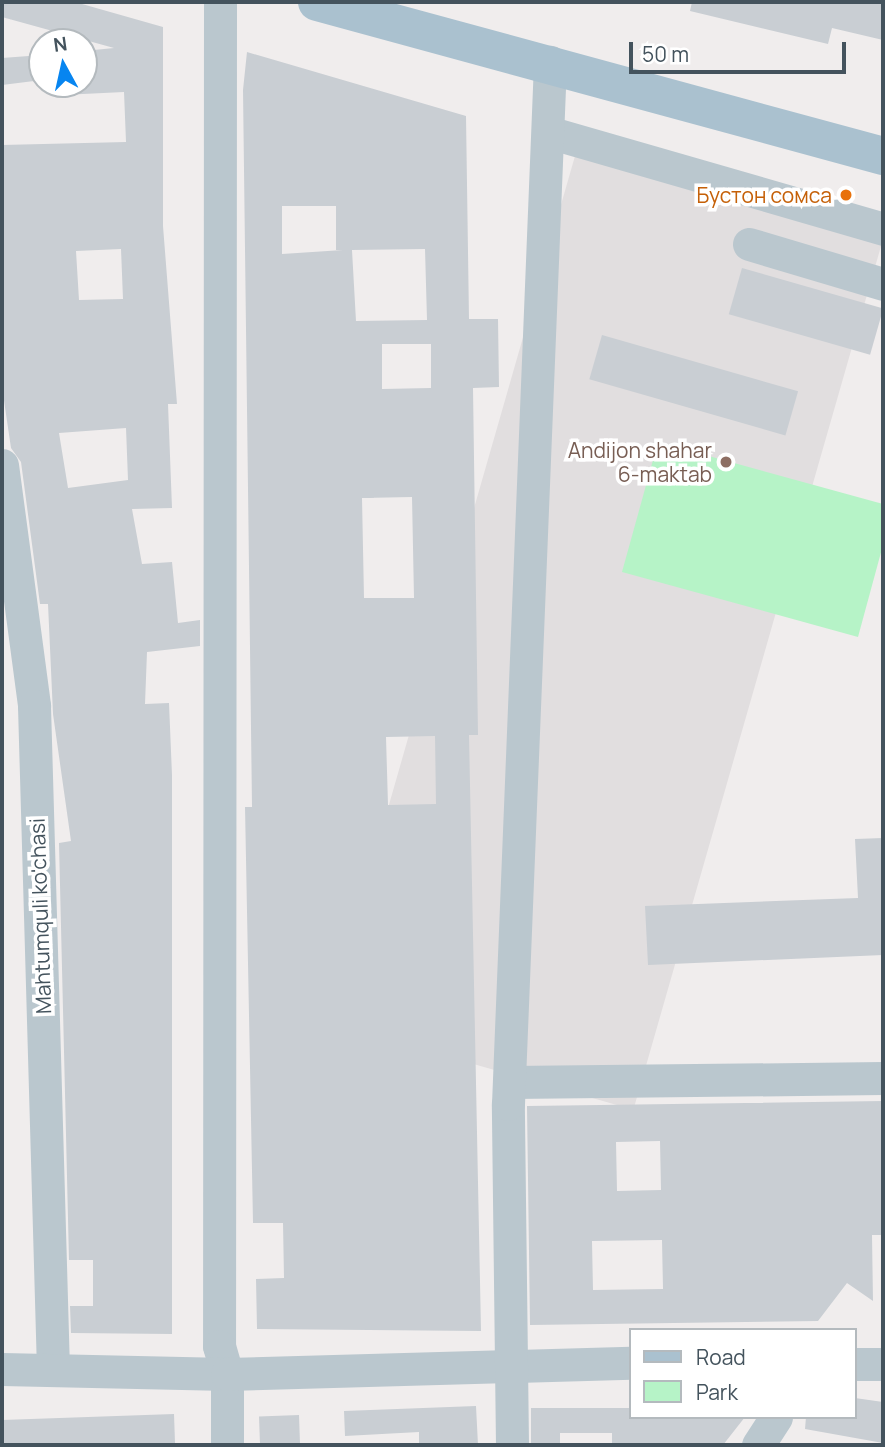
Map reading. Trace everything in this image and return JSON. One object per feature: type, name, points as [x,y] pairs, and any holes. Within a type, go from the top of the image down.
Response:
[{"type":"main road","points":[[317,2],[550,62],[883,156]]},
{"type":"street","points":[[220,2],[219,1346],[227,1374],[227,1445]]},
{"type":"street","points":[[512,1445],[511,1082],[550,62]]},
{"type":"street","points":[[548,132],[883,229]]},
{"type":"street","points":[[749,244],[883,284]]},
{"type":"street","name":"Mahtumquli ko'chasi","points":[[2,465],[34,706],[53,1369]]},
{"type":"street","points":[[511,1082],[883,1078]]},
{"type":"street","points":[[2,1369],[227,1374],[512,1364],[630,1363]]},
{"type":"street","points":[[857,1364],[883,1364]]},
{"type":"street","points":[[758,1445],[775,1419]]},
{"type":"shaded area","points":[[577,149],[883,237],[633,1110],[327,1022]]},
{"type":"green space","points":[[658,442],[883,504],[883,545],[858,637],[622,572]]},
{"type":"building","points":[[2,2],[75,2],[163,27],[163,226],[177,404],[168,404],[172,508],[132,509],[142,564],[172,562],[178,623],[200,620],[200,646],[147,652],[145,704],[169,703],[172,775],[172,1334],[71,1333],[70,1306],[93,1306],[93,1260],[69,1260],[59,843],[71,841],[53,714],[48,604],[40,604],[21,462],[11,448],[2,387],[2,145],[126,142],[124,92],[98,93],[98,50],[114,48],[98,44],[98,28],[42,28],[2,17]],"holes":[[[121,249],[123,299],[79,300],[76,251]],[[126,428],[128,480],[68,488],[59,433]]]},
{"type":"building","points":[[692,2],[883,2],[883,40],[832,28],[828,44],[690,11]]},
{"type":"building","points":[[247,52],[466,116],[469,319],[498,319],[499,387],[473,388],[478,735],[469,735],[481,1331],[257,1329],[256,1279],[284,1278],[283,1223],[253,1223],[245,807],[252,807],[243,90]],"holes":[[[282,206],[336,206],[336,250],[343,250],[282,254]],[[425,249],[427,320],[356,321],[352,250]],[[382,344],[431,344],[431,388],[382,389]],[[412,497],[414,598],[364,598],[362,498]],[[435,736],[436,804],[388,805],[386,737]]]},
{"type":"building","points":[[28,56],[28,82],[2,85],[2,58]]},
{"type":"building","points":[[742,268],[883,308],[870,355],[729,314]]},
{"type":"building","points":[[602,335],[798,391],[785,435],[589,379]]},
{"type":"building","points":[[883,838],[883,955],[648,965],[645,906],[858,898],[855,839]]},
{"type":"building","points":[[883,1101],[883,1235],[872,1235],[873,1301],[847,1283],[818,1321],[530,1325],[527,1106]],"holes":[[[660,1141],[661,1190],[617,1191],[616,1142]],[[662,1240],[663,1289],[593,1290],[592,1241]]]},
{"type":"building","points":[[857,1398],[883,1402],[883,1443],[805,1429],[806,1419],[857,1419]]},
{"type":"building","points":[[476,1406],[478,1445],[419,1445],[419,1432],[345,1436],[344,1411]]},
{"type":"building","points":[[531,1408],[630,1408],[630,1419],[743,1419],[723,1445],[612,1445],[612,1433],[560,1433],[560,1445],[531,1445]]},
{"type":"building","points":[[174,1414],[175,1445],[3,1445],[2,1420]]},
{"type":"building","points":[[299,1415],[300,1445],[260,1445],[259,1416]]},
{"type":"place","name":"Бустон сомса","points":[[846,195]]},
{"type":"place","name":"Andijon shahar 6-maktab","points":[[726,462]]}]
